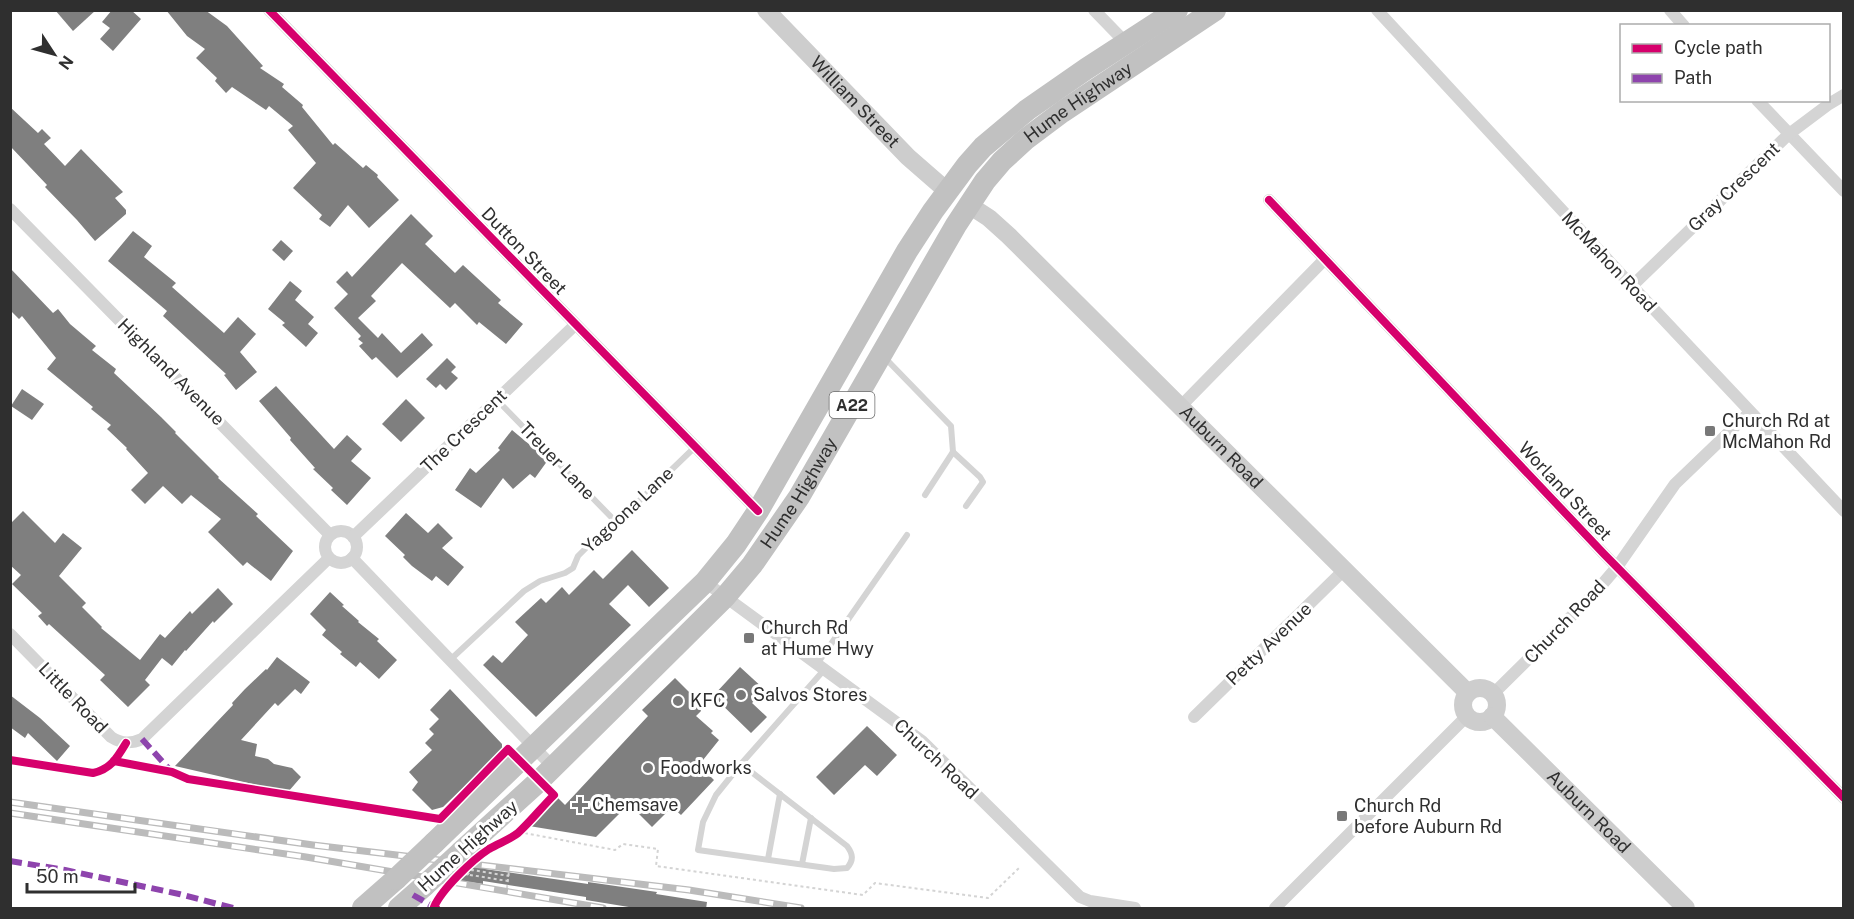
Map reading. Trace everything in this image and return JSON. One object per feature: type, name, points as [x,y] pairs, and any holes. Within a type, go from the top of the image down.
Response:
[{"type":"highway","name":"Hume Highway","points":[[363,909],[705,582],[736,544],[758,511],[907,251],[967,165],[1000,132],[1027,110],[1177,10]]},
{"type":"highway","name":"Hume Highway","points":[[399,909],[424,886],[461,862],[553,767],[725,597],[752,566],[799,497],[922,281],[969,205],[1002,161],[1026,138],[1062,111],[1215,10]]},
{"type":"highway","points":[[947,191],[969,205]]},
{"type":"main road","name":"William Street","points":[[765,10],[908,157],[947,191]]},
{"type":"main road","name":"Auburn Road","points":[[969,205],[989,218],[1009,236],[1467,693]]},
{"type":"main road","points":[[1478,688],[1488,689],[1493,694],[1497,706],[1492,716],[1486,720],[1475,721],[1467,716],[1462,704],[1467,693],[1478,688]]},
{"type":"main road","name":"Auburn Road","points":[[1492,716],[1686,909]]},
{"type":"street","name":"Dutton Street","points":[[269,10],[758,511]]},
{"type":"street","points":[[1094,10],[1127,44]]},
{"type":"street","name":"McMahon Road","points":[[1377,10],[1844,511]]},
{"type":"street","points":[[1670,10],[1682,24]]},
{"type":"street","name":"Gray Crescent","points":[[1632,286],[1789,134],[1844,95]]},
{"type":"street","points":[[1759,102],[1844,191]]},
{"type":"street","name":"Worland Street","points":[[1269,200],[1617,567],[1844,798]]},
{"type":"street","name":"Highland Avenue","points":[[10,209],[330,535]]},
{"type":"street","points":[[1180,407],[1325,259]]},
{"type":"street","name":"The Crescent","points":[[353,537],[575,325]]},
{"type":"street","name":"Church Road","points":[[1493,694],[1594,594],[1617,567],[1675,484],[1750,412]]},
{"type":"street","points":[[345,531],[353,537],[357,550],[352,558],[343,563],[330,558],[325,549],[330,535],[345,531]]},
{"type":"street","name":"Little Road","points":[[10,634],[111,737],[126,743],[142,739],[330,558]]},
{"type":"street","points":[[352,558],[553,767]]},
{"type":"street","name":"Petty Avenue","points":[[1194,717],[1344,570]]},
{"type":"street","name":"Church Road","points":[[705,582],[922,741],[1080,897],[1135,909]]},
{"type":"street","points":[[1275,909],[1467,716]]},
{"type":"lane","points":[[881,354],[951,426],[953,452],[925,495]]},
{"type":"lane","name":"Treuer Lane","points":[[497,400],[617,523]]},
{"type":"lane","name":"Yagoona Lane","points":[[450,660],[524,591],[540,581],[573,568],[578,556],[591,542],[605,534],[696,447]]},
{"type":"lane","points":[[953,452],[983,482],[966,506]]},
{"type":"lane","points":[[741,764],[847,846],[852,856],[847,868],[840,870],[698,850],[703,822],[721,788],[821,667],[907,535]]},
{"type":"lane","points":[[768,859],[780,794]]},
{"type":"lane","points":[[801,864],[811,818]]},
{"type":"path","points":[[519,832],[615,850],[623,844],[658,849],[656,866],[863,895],[875,883],[988,898],[1020,867]]},
{"type":"path","points":[[461,862],[467,875]]},
{"type":"path","points":[[467,875],[472,870],[508,876]]},
{"type":"path","points":[[507,888],[509,871]]},
{"type":"path","points":[[467,875],[508,882]]},
{"type":"building","points":[[55,10],[96,10],[73,31]]},
{"type":"building","points":[[112,10],[131,10],[141,19],[113,51],[100,39],[110,28],[102,22]]},
{"type":"building","points":[[166,10],[205,10],[227,26],[263,66],[260,68],[284,84],[282,87],[303,105],[302,107],[333,145],[335,143],[363,168],[366,165],[378,175],[377,177],[399,200],[369,228],[348,205],[330,227],[319,219],[322,215],[293,188],[316,163],[288,130],[293,126],[269,106],[266,110],[232,87],[226,93],[215,81],[217,78],[196,58],[205,49],[187,36]]},
{"type":"building","points":[[10,107],[38,133],[42,129],[51,138],[44,144],[65,166],[81,149],[123,192],[115,198],[126,210],[126,214],[95,241],[10,146]]},
{"type":"building","points":[[411,214],[433,236],[425,244],[455,273],[463,265],[501,300],[498,303],[523,324],[506,344],[479,322],[477,325],[455,303],[450,308],[402,263],[371,296],[376,301],[358,318],[378,338],[382,333],[401,353],[422,333],[433,345],[397,378],[376,357],[372,360],[359,346],[363,343],[358,339],[361,336],[334,308],[348,294],[336,282],[347,271],[352,277]]},
{"type":"building","points":[[133,231],[152,246],[144,257],[176,283],[172,287],[224,333],[238,317],[256,334],[240,352],[257,372],[236,390],[224,375],[226,374],[163,316],[167,311],[108,261]]},
{"type":"building","points":[[281,240],[293,251],[284,261],[272,250]]},
{"type":"building","points":[[10,268],[53,313],[58,309],[70,324],[96,346],[92,350],[116,369],[114,373],[161,417],[218,478],[258,514],[256,516],[293,551],[271,581],[247,562],[243,566],[208,532],[221,519],[191,495],[182,504],[163,486],[145,504],[131,490],[148,473],[107,429],[111,425],[47,369],[56,358],[22,316],[19,319],[10,310]]},
{"type":"building","points":[[290,281],[302,291],[295,300],[314,317],[308,324],[318,333],[306,347],[282,325],[285,323],[268,309]]},
{"type":"building","points":[[447,358],[456,367],[451,372],[458,378],[446,390],[440,384],[436,388],[426,379]]},
{"type":"building","points":[[276,386],[334,449],[347,435],[362,449],[351,461],[371,478],[347,505],[313,469],[315,468],[259,401]]},
{"type":"building","points":[[22,389],[44,404],[32,420],[11,406]]},
{"type":"building","points":[[406,399],[425,418],[401,442],[382,424]]},
{"type":"building","points":[[512,430],[548,460],[535,478],[530,474],[513,489],[503,478],[481,508],[455,490],[470,468],[476,473],[500,450],[498,448]]},
{"type":"building","points":[[23,511],[55,543],[63,533],[82,548],[59,576],[86,603],[82,607],[101,628],[140,660],[160,634],[165,638],[190,611],[192,614],[218,588],[233,604],[214,623],[213,621],[172,666],[162,658],[145,680],[150,685],[128,707],[100,680],[105,675],[49,624],[47,626],[38,616],[42,613],[12,584],[21,575],[10,565],[10,524]]},
{"type":"building","points":[[406,513],[428,533],[438,523],[453,538],[442,548],[464,567],[448,586],[436,576],[432,581],[412,566],[403,557],[405,555],[385,536]]},
{"type":"building","points":[[632,550],[669,588],[649,607],[628,585],[609,604],[631,625],[536,717],[483,665],[493,655],[502,663],[528,635],[515,622],[541,598],[546,603],[562,587],[569,595],[594,570],[603,579]]},
{"type":"building","points":[[330,592],[358,622],[379,639],[377,641],[397,660],[379,679],[360,662],[356,667],[340,654],[342,652],[322,635],[326,630],[310,614]]},
{"type":"building","points":[[277,657],[310,682],[301,694],[295,689],[278,706],[275,703],[241,740],[257,744],[255,756],[292,768],[301,777],[288,792],[175,766],[233,705],[232,703],[245,689],[267,670]]},
{"type":"building","points":[[740,667],[765,690],[752,703],[767,717],[751,733],[713,696]]},
{"type":"building","points":[[675,678],[697,700],[701,711],[696,716],[713,731],[711,733],[719,740],[699,765],[714,780],[681,815],[672,807],[652,827],[629,804],[596,837],[529,826],[557,797],[565,805],[648,716],[642,710]]},
{"type":"building","points":[[450,689],[502,744],[502,750],[443,807],[432,810],[412,790],[418,782],[409,772],[432,750],[425,743],[434,734],[429,729],[439,719],[430,710]]},
{"type":"building","points":[[10,695],[40,718],[70,746],[57,761],[28,733],[25,738],[10,727]]},
{"type":"building","points":[[867,726],[897,755],[877,776],[865,765],[834,795],[816,777]]},
{"type":"building","points":[[471,864],[485,867],[485,869],[657,892],[656,894],[707,902],[706,909],[641,909],[586,900],[586,897],[483,881],[483,884],[455,880]]},
{"type":"railway","points":[[10,802],[313,845],[689,890],[801,908]]},
{"type":"railway","points":[[10,813],[306,857],[603,908]]},
{"type":"marked path","points":[[142,739],[170,770]]},
{"type":"marked path","points":[[10,861],[179,894],[233,908]]},
{"type":"marked path","points":[[413,895],[434,907]]},
{"type":"cycle path","points":[[269,10],[758,511]]},
{"type":"cycle path","points":[[1269,200],[1604,554],[1844,798]]},
{"type":"cycle path","points":[[10,760],[93,773],[109,766],[126,743]]},
{"type":"cycle path","points":[[114,761],[172,772],[188,779],[440,819],[508,749],[554,795],[518,833],[489,849],[466,867],[438,900],[434,907],[436,908]]},
{"type":"place","name":"Church Rd at McMahon Rd","points":[[1710,431]]},
{"type":"place","name":"Church Rd at Hume Hwy","points":[[749,638]]},
{"type":"place","name":"Salvos Stores","points":[[741,695]]},
{"type":"place","name":"KFC","points":[[678,701]]},
{"type":"place","name":"Foodworks","points":[[648,768]]},
{"type":"place","name":"Chemsave","points":[[580,805]]},
{"type":"place","name":"Church Rd before Auburn Rd","points":[[1342,816]]}]
